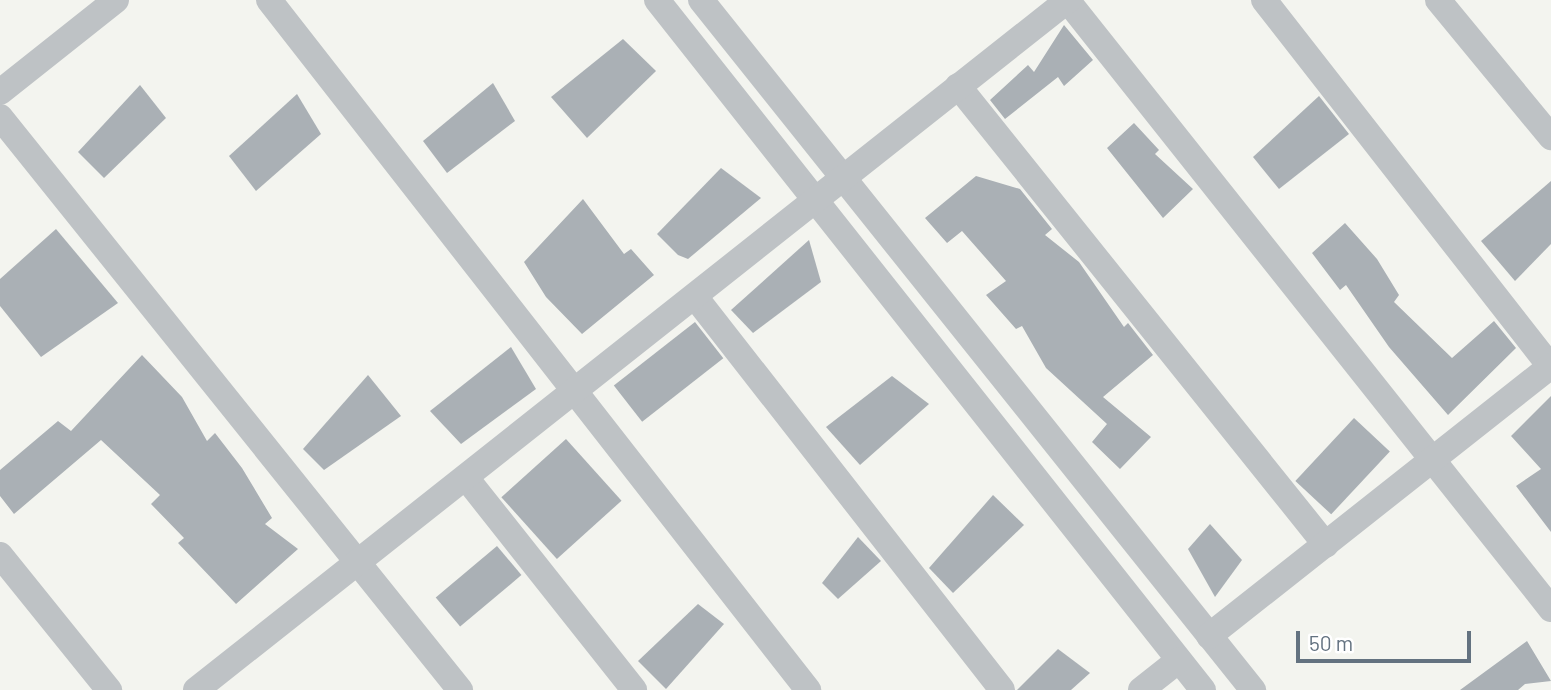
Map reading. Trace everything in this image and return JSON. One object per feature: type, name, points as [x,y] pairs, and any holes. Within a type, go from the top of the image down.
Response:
[{"type":"street","points":[[0,92],[116,0]]},
{"type":"street","points":[[270,0],[808,690]]},
{"type":"street","points":[[657,0],[1203,690]]},
{"type":"street","points":[[701,0],[842,180],[1253,690]]},
{"type":"street","points":[[196,690],[818,203],[842,180],[1068,0],[1432,462],[1551,608]]},
{"type":"street","points":[[1209,636],[1551,367],[1264,0]]},
{"type":"street","points":[[1438,0],[1551,137]]},
{"type":"street","points":[[958,86],[1326,545]]},
{"type":"street","points":[[0,117],[356,565],[460,690]]},
{"type":"street","points":[[696,298],[1002,690]]},
{"type":"street","points":[[467,479],[634,690]]},
{"type":"street","points":[[0,555],[109,690]]},
{"type":"street","points":[[1142,690],[1179,660]]},
{"type":"building","points":[[1064,25],[1093,60],[1064,86],[1058,77],[1005,119],[990,100],[1028,65],[1034,72]]},
{"type":"building","points":[[623,39],[656,71],[587,138],[551,97]]},
{"type":"building","points":[[493,83],[515,121],[447,173],[423,141]]},
{"type":"building","points":[[140,85],[166,118],[104,178],[78,152]]},
{"type":"building","points":[[297,94],[321,134],[256,191],[229,156]]},
{"type":"building","points":[[1319,96],[1349,134],[1279,189],[1253,157]]},
{"type":"building","points":[[1134,123],[1159,150],[1155,154],[1193,189],[1163,218],[1107,148]]},
{"type":"building","points":[[721,168],[761,198],[688,259],[678,255],[657,234]]},
{"type":"building","points":[[976,176],[1020,189],[1052,229],[1045,235],[1079,262],[1124,327],[1128,323],[1153,355],[1103,397],[1151,437],[1120,469],[1092,442],[1107,424],[1046,368],[1022,326],[1016,329],[986,295],[1006,281],[962,231],[947,243],[925,218]]},
{"type":"building","points":[[1551,181],[1551,244],[1515,281],[1481,241]]},
{"type":"building","points":[[583,199],[624,254],[631,249],[654,275],[582,334],[546,297],[524,262]]},
{"type":"building","points":[[1345,223],[1377,259],[1399,295],[1394,302],[1452,358],[1494,321],[1516,348],[1448,415],[1389,347],[1346,285],[1340,290],[1312,253]]},
{"type":"building","points":[[56,229],[118,303],[41,357],[0,306],[0,279]]},
{"type":"building","points":[[809,240],[821,282],[753,333],[731,310]]},
{"type":"building","points":[[695,322],[723,358],[642,422],[614,385]]},
{"type":"building","points":[[511,347],[536,389],[461,444],[430,411]]},
{"type":"building","points":[[142,355],[182,397],[207,441],[215,433],[242,468],[272,518],[265,524],[298,549],[236,604],[178,543],[184,538],[151,504],[160,495],[101,440],[14,514],[0,496],[0,470],[58,421],[71,431]]},
{"type":"building","points":[[368,375],[401,416],[324,470],[303,449]]},
{"type":"building","points":[[892,376],[929,404],[860,465],[826,427]]},
{"type":"building","points":[[1551,396],[1551,532],[1516,486],[1541,469],[1511,436]]},
{"type":"building","points":[[1354,418],[1390,451],[1331,514],[1295,481]]},
{"type":"building","points":[[566,439],[622,501],[557,559],[501,497]]},
{"type":"building","points":[[993,495],[1024,525],[953,593],[929,568]]},
{"type":"building","points":[[1210,524],[1242,560],[1215,597],[1188,549]]},
{"type":"building","points":[[858,537],[881,561],[838,599],[822,583]]},
{"type":"building","points":[[497,546],[521,575],[460,627],[436,597]]},
{"type":"building","points":[[698,604],[724,624],[666,689],[638,661]]},
{"type":"building","points":[[1527,641],[1551,681],[1525,684],[1518,690],[1460,690]]},
{"type":"building","points":[[1058,649],[1090,673],[1071,690],[1017,690]]}]
